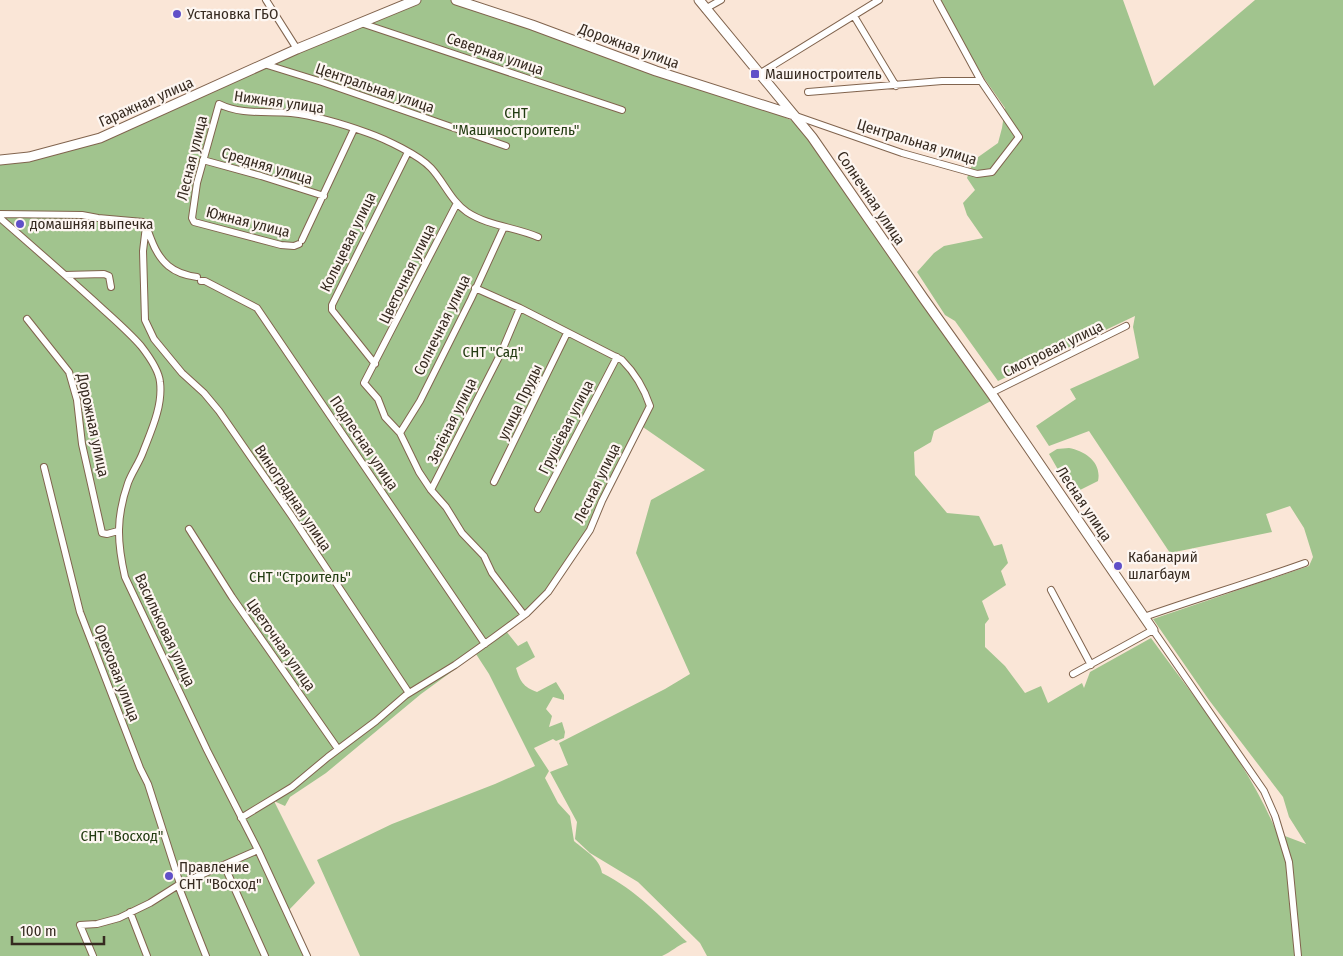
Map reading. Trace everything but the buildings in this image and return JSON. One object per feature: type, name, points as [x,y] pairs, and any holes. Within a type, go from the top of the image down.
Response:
[{"type":"street","points":[[266,0],[297,49],[416,0]]},
{"type":"street","name":"Дорожная улица","points":[[456,0],[532,25],[656,70],[794,115]]},
{"type":"street","name":"Солнечная улица","points":[[699,0],[812,137],[991,393]]},
{"type":"street","points":[[705,9],[721,0]]},
{"type":"street","points":[[760,74],[879,0]]},
{"type":"street","points":[[808,92],[942,81],[981,81],[937,0]]},
{"type":"street","points":[[854,16],[896,86]]},
{"type":"street","name":"Северная улица","points":[[360,22],[622,110]]},
{"type":"street","name":"Гаражная улица","points":[[0,160],[29,157],[100,138],[297,49]]},
{"type":"street","name":"Центральная улица","points":[[264,64],[331,85],[506,146]]},
{"type":"street","name":"Центральная улица","points":[[794,115],[902,153],[977,174],[992,172],[1019,137],[981,81]]},
{"type":"street","points":[[760,104],[767,102],[772,93],[772,88]]},
{"type":"street","name":"Нижняя улица","points":[[219,104],[227,108],[240,110],[314,117],[384,140],[430,166],[446,186],[456,203],[480,219],[538,237]]},
{"type":"street","name":"Лесная улица","points":[[192,218],[197,182],[219,104]]},
{"type":"street","points":[[324,196],[354,129]]},
{"type":"street","name":"Кольцевая улица","points":[[375,364],[332,310],[332,305],[408,152]]},
{"type":"street","name":"Средняя улица","points":[[203,160],[253,173],[324,196]]},
{"type":"street","name":"Южная улица","points":[[192,218],[194,222],[281,245],[294,246],[301,242],[324,196]]},
{"type":"street","name":"Цветочная улица","points":[[400,433],[385,417],[378,399],[364,382],[375,364],[456,203]]},
{"type":"street","points":[[0,216],[82,214],[98,218],[143,222],[146,226]]},
{"type":"street","name":"Васильковая улица","points":[[0,216],[142,347],[160,381],[160,399],[156,414],[142,454],[128,482],[121,508],[118,532],[119,550],[125,576],[258,850],[307,956]]},
{"type":"street","name":"Подлесная улица","points":[[146,226],[157,253],[175,272],[205,281],[257,308],[485,644]]},
{"type":"street","name":"Виноградная улица","points":[[146,226],[143,251],[145,320],[154,339],[182,373],[204,393],[219,411],[409,692]]},
{"type":"street","name":"Солнечная улица","points":[[400,433],[420,401],[504,227]]},
{"type":"street","points":[[65,275],[104,274],[109,276],[111,287]]},
{"type":"street","points":[[475,288],[520,308],[616,357]]},
{"type":"street","name":"Зелёная улица","points":[[431,490],[501,353],[520,308]]},
{"type":"street","name":"Дорожная улица","points":[[27,319],[69,372],[77,400],[82,444],[102,533],[118,532]]},
{"type":"street","name":"Смотровая улица","points":[[991,393],[1126,326]]},
{"type":"street","name":"улица Пруды","points":[[494,482],[568,333]]},
{"type":"street","name":"Лесная улица","points":[[524,615],[548,592],[590,530],[602,501],[650,406],[644,388],[633,371],[616,357]]},
{"type":"street","name":"Грушёвая улица","points":[[538,510],[616,357]]},
{"type":"street","name":"Лесная улица","points":[[991,393],[1154,630]]},
{"type":"street","points":[[241,818],[292,787],[376,721],[409,692],[455,665],[524,615],[492,574],[484,556],[462,533],[446,507],[431,490],[419,472],[400,433]]},
{"type":"street","name":"Ореховая улица","points":[[44,467],[80,612],[140,768],[148,784],[179,884],[206,956]]},
{"type":"street","name":"Цветочная улица","points":[[189,529],[232,597],[338,749]]},
{"type":"street","points":[[1144,617],[1305,563]]},
{"type":"street","points":[[1051,590],[1091,665]]},
{"type":"street","points":[[1073,674],[1154,630],[1264,791],[1268,800],[1289,862],[1298,956]]},
{"type":"street","points":[[92,956],[80,925],[96,924],[119,918],[150,903],[179,884],[258,850]]},
{"type":"street","points":[[224,865],[265,956]]},
{"type":"street","points":[[130,912],[147,956]]},
{"type":"green space","points":[[416,0],[456,0],[686,85],[782,116],[797,123],[991,401],[934,431],[931,442],[914,452],[915,475],[947,513],[979,516],[994,546],[1002,544],[1008,563],[1001,571],[1006,585],[982,601],[989,619],[985,624],[985,647],[1005,666],[1025,693],[1041,686],[1048,703],[1082,683],[1084,688],[1090,672],[1151,638],[1236,756],[1265,806],[1277,833],[1306,844],[1289,817],[1283,797],[1209,700],[1153,619],[1309,566],[1313,557],[1304,528],[1290,506],[1266,514],[1272,532],[1170,553],[1089,431],[1049,446],[1036,426],[1076,399],[1070,389],[1139,358],[1133,327],[1135,316],[998,381],[955,321],[945,315],[917,272],[934,253],[944,246],[983,238],[967,215],[963,203],[975,190],[967,178],[974,160],[998,143],[1005,108],[984,78],[937,0],[1123,0],[1154,86],[1255,0],[1343,0],[1343,956],[707,956],[700,943],[638,882],[590,853],[575,839],[577,822],[550,772],[568,765],[559,743],[665,689],[690,674],[636,553],[651,500],[705,470],[640,425],[590,530],[565,569],[527,613],[406,695],[273,799],[315,883],[287,912],[307,956],[0,956],[0,160],[100,138]]},
{"type":"green space","points":[[1069,448],[1081,452],[1091,459],[1095,463],[1099,474],[1098,481],[1072,494],[1049,454],[1057,449]]},
{"type":"green space","points":[[506,631],[518,646],[527,641],[535,657],[516,668],[523,683],[528,688],[537,692],[556,682],[564,695],[564,700],[553,697],[546,709],[552,716],[549,727],[562,722],[565,732],[564,738],[556,741],[553,739],[534,748],[549,771],[545,778],[558,803],[570,816],[574,841],[595,859],[602,873],[637,895],[687,942],[662,956],[360,956],[317,860],[392,824],[495,784],[535,766],[489,674],[476,654],[421,694],[326,773],[290,797],[285,806],[275,800],[407,696]]},
{"type":"place","name":"Установка ГБО","points":[[177,14]]},
{"type":"place","name":"Машиностроитель","points":[[755,74]]},
{"type":"place","name":"домашняя выпечка","points":[[20,224]]},
{"type":"place","name":"Кабанарий шлагбаум","points":[[1118,566]]},
{"type":"place","name":"Правление СНТ \"Восход\"","points":[[169,876]]},
{"type":"park label","name":"СНТ \"Машиностроитель\"","points":[[516,122]]},
{"type":"park label","name":"СНТ \"Сад\"","points":[[493,352]]},
{"type":"park label","name":"СНТ \"Строитель\"","points":[[300,577]]},
{"type":"park label","name":"СНТ \"Восход\"","points":[[122,836]]}]
